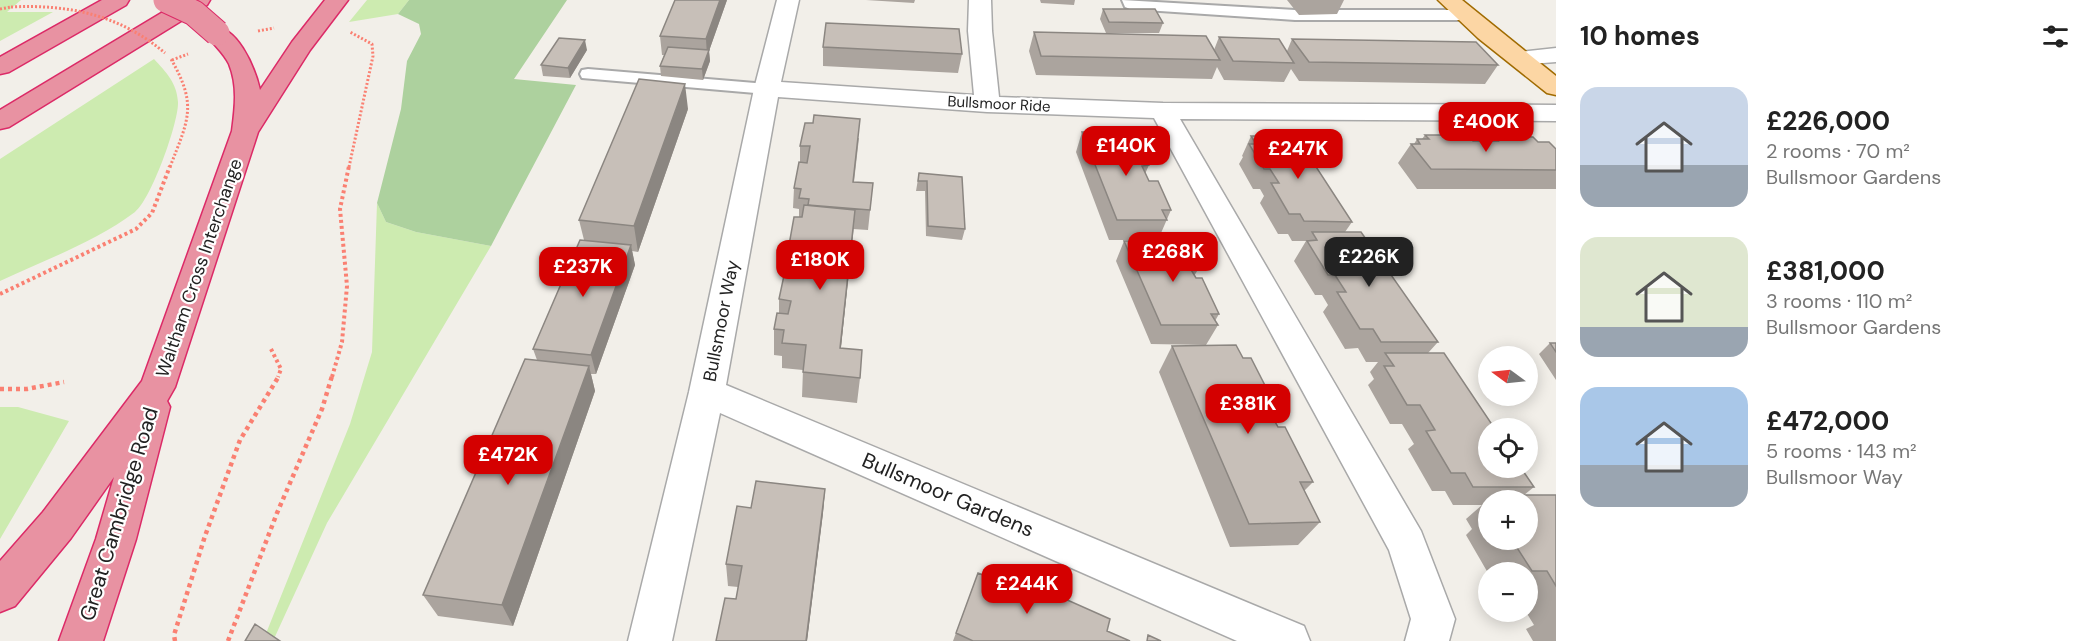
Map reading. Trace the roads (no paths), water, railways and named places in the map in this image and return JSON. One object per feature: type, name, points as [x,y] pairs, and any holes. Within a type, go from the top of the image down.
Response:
[{"type":"highway","points":[[0,67],[118,0]]},
{"type":"highway","name":"Waltham Cross Interchange","points":[[0,592],[57,525],[157,387],[245,131],[249,100],[240,62],[217,33],[194,13],[166,0]]},
{"type":"highway","points":[[0,121],[199,0]]},
{"type":"highway","points":[[245,131],[300,47],[337,0]]},
{"type":"highway","name":"Great Cambridge Road","points":[[81,641],[116,539],[157,387]]},
{"type":"main road","points":[[1458,8],[1556,88]]},
{"type":"street","name":"Bullsmoor Way","points":[[650,641],[707,392],[767,88],[788,0]]},
{"type":"street","points":[[980,0],[980,31],[987,104]]},
{"type":"street","points":[[1519,58],[1556,55]]},
{"type":"street","name":"Bullsmoor Ride","points":[[767,88],[987,104],[1163,111],[1556,114]]},
{"type":"street","points":[[1163,111],[1407,544],[1433,619],[1427,641]]},
{"type":"street","name":"Bullsmoor Gardens","points":[[707,392],[1288,641]]},
{"type":"lane","points":[[1129,0],[1130,4],[1295,15],[1458,8]]},
{"type":"lane","name":"Bullsmoor Ride","points":[[588,74],[767,88]]}]
